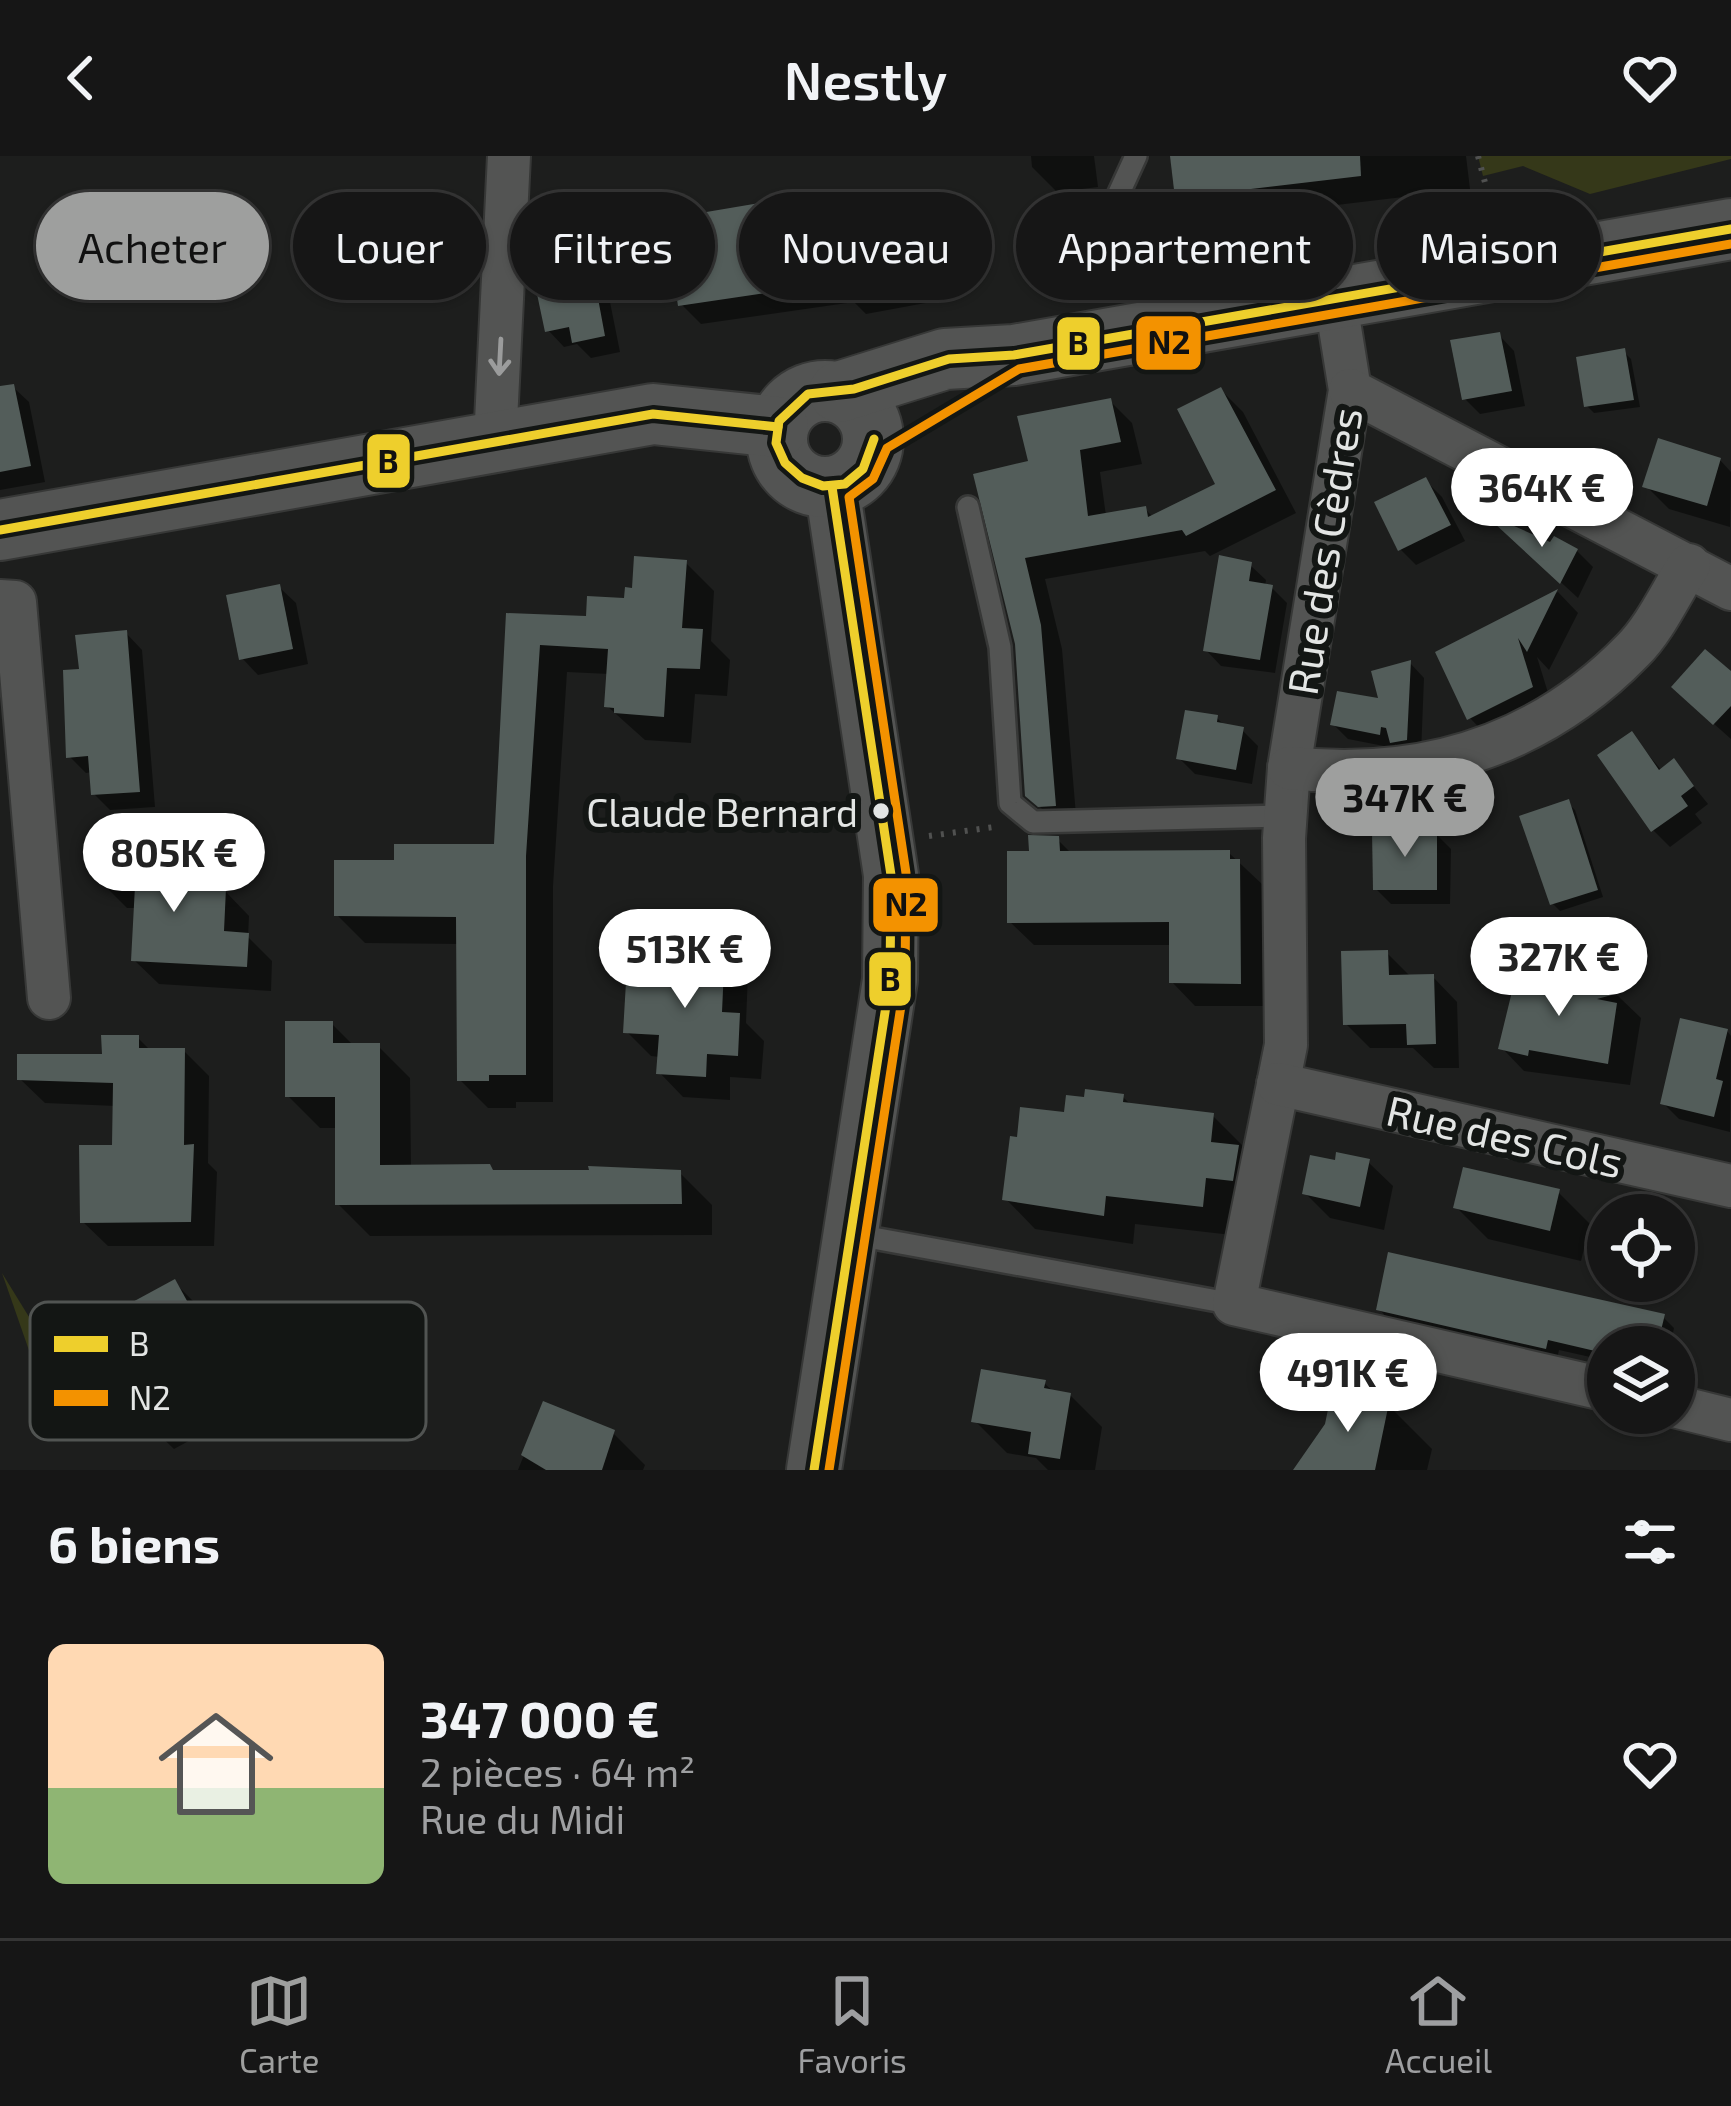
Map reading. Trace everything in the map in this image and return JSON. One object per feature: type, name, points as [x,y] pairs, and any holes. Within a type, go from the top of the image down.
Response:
[{"type":"main road","points":[[1353,294],[1731,229]]},
{"type":"main road","points":[[839,392],[865,410],[874,439],[866,465],[845,483],[816,486],[789,471],[777,442],[778,427],[795,400],[808,393],[839,392],[945,359],[1014,355],[1318,300]]},
{"type":"main road","points":[[874,439],[1014,355]]},
{"type":"main road","points":[[0,530],[653,414],[778,427]]},
{"type":"street","points":[[496,442],[514,157]]},
{"type":"street","name":"Rue des Cèdres","points":[[1234,1304],[1286,1045],[1288,768],[1350,390],[1335,300]]},
{"type":"street","points":[[1350,390],[1731,589]]},
{"type":"street","points":[[814,1470],[890,980],[891,874],[832,487]]},
{"type":"street","points":[[1288,768],[1397,771],[1519,736],[1584,695],[1637,647],[1689,565]]},
{"type":"street","points":[[0,602],[15,602],[50,998]]},
{"type":"street","name":"Rue des Cols","points":[[1278,1084],[1731,1186]]},
{"type":"street","points":[[1234,1304],[1587,1385]]},
{"type":"street","points":[[1695,1411],[1731,1420]]},
{"type":"lane","points":[[1118,192],[1136,156]]},
{"type":"lane","points":[[968,507],[1000,647],[1010,803],[1033,822],[1286,816]]},
{"type":"lane","points":[[851,1234],[1234,1304]]},
{"type":"path","points":[[1478,156],[1487,192]]},
{"type":"path","points":[[887,842],[1033,822]]},
{"type":"green space","points":[[1478,156],[1731,156],[1598,192],[1585,192],[1523,166],[1483,176]]},
{"type":"green space","points":[[2,1273],[30,1319],[30,1353]]},
{"type":"building","points":[[1170,156],[1360,156],[1361,176],[1226,192],[1174,192]]},
{"type":"building","points":[[739,206],[739,297],[678,306],[677,300],[715,300],[715,210]]},
{"type":"building","points":[[538,300],[598,300],[605,336],[572,343],[569,327],[545,332]]},
{"type":"building","points":[[1500,332],[1512,391],[1462,400],[1450,340]]},
{"type":"building","points":[[1625,348],[1634,400],[1584,407],[1576,357]]},
{"type":"building","points":[[14,384],[31,466],[0,472],[0,386]]},
{"type":"building","points":[[1221,387],[1276,490],[1186,536],[1182,530],[1025,558],[1041,625],[1056,806],[1038,807],[1025,796],[1015,644],[973,474],[1028,461],[1017,416],[1111,398],[1121,442],[1080,450],[1088,516],[1146,506],[1148,517],[1215,484],[1177,409]]},
{"type":"building","points":[[1658,438],[1721,458],[1707,506],[1642,487]]},
{"type":"building","points":[[1426,477],[1451,525],[1398,551],[1374,502]]},
{"type":"building","points":[[1496,518],[1550,542],[1554,536],[1578,549],[1560,584],[1493,522]]},
{"type":"building","points":[[1219,555],[1252,562],[1249,581],[1273,585],[1260,660],[1203,651]]},
{"type":"building","points":[[634,556],[687,560],[682,628],[703,629],[700,669],[667,668],[664,717],[614,713],[614,708],[604,707],[608,649],[540,645],[526,856],[526,1075],[457,1081],[456,917],[334,916],[334,860],[394,860],[394,844],[494,844],[506,613],[586,616],[587,596],[624,598],[625,587],[632,588]]},
{"type":"building","points":[[280,584],[293,649],[239,660],[226,595]]},
{"type":"building","points":[[1558,589],[1527,652],[1518,638],[1533,687],[1467,720],[1435,652]]},
{"type":"building","points":[[127,630],[140,792],[91,795],[88,756],[66,758],[63,670],[79,669],[75,635]]},
{"type":"building","points":[[1705,649],[1731,671],[1731,706],[1713,725],[1671,687]]},
{"type":"building","points":[[1411,660],[1407,740],[1390,743],[1386,728],[1381,727],[1380,735],[1330,725],[1337,691],[1378,698],[1371,671]]},
{"type":"building","points":[[1185,710],[1218,715],[1217,722],[1244,727],[1236,770],[1176,759]]},
{"type":"building","points":[[1632,731],[1659,770],[1674,758],[1694,786],[1681,796],[1688,806],[1651,832],[1597,755]]},
{"type":"building","points":[[1569,799],[1598,890],[1550,905],[1519,816]]},
{"type":"building","points":[[1372,831],[1437,831],[1437,890],[1373,890]]},
{"type":"building","points":[[1028,835],[1059,836],[1060,851],[1230,850],[1230,859],[1240,859],[1241,984],[1169,983],[1169,922],[1007,923],[1007,851],[1029,851]]},
{"type":"building","points":[[101,852],[173,856],[170,885],[226,888],[224,931],[249,933],[247,967],[131,961],[135,886],[99,884]]},
{"type":"building","points":[[673,942],[725,946],[722,1012],[740,1013],[738,1056],[707,1054],[706,1077],[656,1074],[659,1035],[623,1033],[626,982],[662,984],[663,973],[671,974]]},
{"type":"building","points":[[1388,950],[1389,975],[1434,974],[1436,1044],[1407,1045],[1406,1024],[1343,1025],[1341,951]]},
{"type":"building","points":[[1517,971],[1619,993],[1597,999],[1617,1003],[1608,1064],[1498,1049]]},
{"type":"building","points":[[1680,1018],[1728,1029],[1716,1079],[1723,1081],[1714,1117],[1660,1104]]},
{"type":"building","points":[[285,1021],[333,1021],[333,1043],[380,1043],[380,1165],[681,1170],[682,1204],[335,1205],[335,1097],[285,1097]]},
{"type":"building","points":[[101,1035],[139,1035],[139,1048],[185,1048],[184,1145],[194,1144],[191,1222],[80,1223],[79,1145],[112,1145],[113,1083],[17,1080],[17,1054],[102,1054]]},
{"type":"building","points":[[1085,1089],[1124,1094],[1123,1102],[1214,1113],[1211,1142],[1239,1145],[1233,1181],[1206,1178],[1203,1207],[1106,1196],[1104,1216],[1002,1200],[1010,1136],[1017,1137],[1020,1107],[1064,1112],[1066,1095],[1084,1097]]},
{"type":"building","points":[[1336,1152],[1370,1159],[1360,1207],[1302,1194],[1310,1155],[1335,1160]]},
{"type":"building","points":[[1463,1167],[1560,1189],[1550,1231],[1453,1208]]},
{"type":"building","points":[[1388,1252],[1587,1297],[1587,1302],[1611,1302],[1665,1314],[1662,1326],[1587,1326],[1587,1349],[1548,1340],[1546,1349],[1376,1310]]},
{"type":"building","points":[[175,1279],[188,1302],[133,1302]]},
{"type":"building","points":[[981,1369],[1046,1380],[1044,1388],[1071,1393],[1060,1459],[1028,1454],[1031,1432],[971,1422]]},
{"type":"building","points":[[1332,1390],[1389,1403],[1375,1470],[1293,1470],[1325,1424]]},
{"type":"building","points":[[543,1401],[615,1430],[602,1470],[546,1470],[521,1455]]},
{"type":"transit line","name":"B","points":[[874,439],[863,469],[845,484],[823,486],[802,478],[785,463],[776,443],[779,421],[808,394],[854,389],[949,359],[1014,355],[1731,229]]},
{"type":"transit line","name":"N2","points":[[829,1470],[905,980],[906,873],[849,497],[873,479],[887,448],[1019,369],[1731,244]]},
{"type":"transit line","name":"B","points":[[0,530],[653,414],[778,427]]},
{"type":"transit line","name":"B","points":[[814,1470],[890,980],[891,875],[832,487]]},
{"type":"place","name":"Claude Bernard","points":[[881,811]]}]
